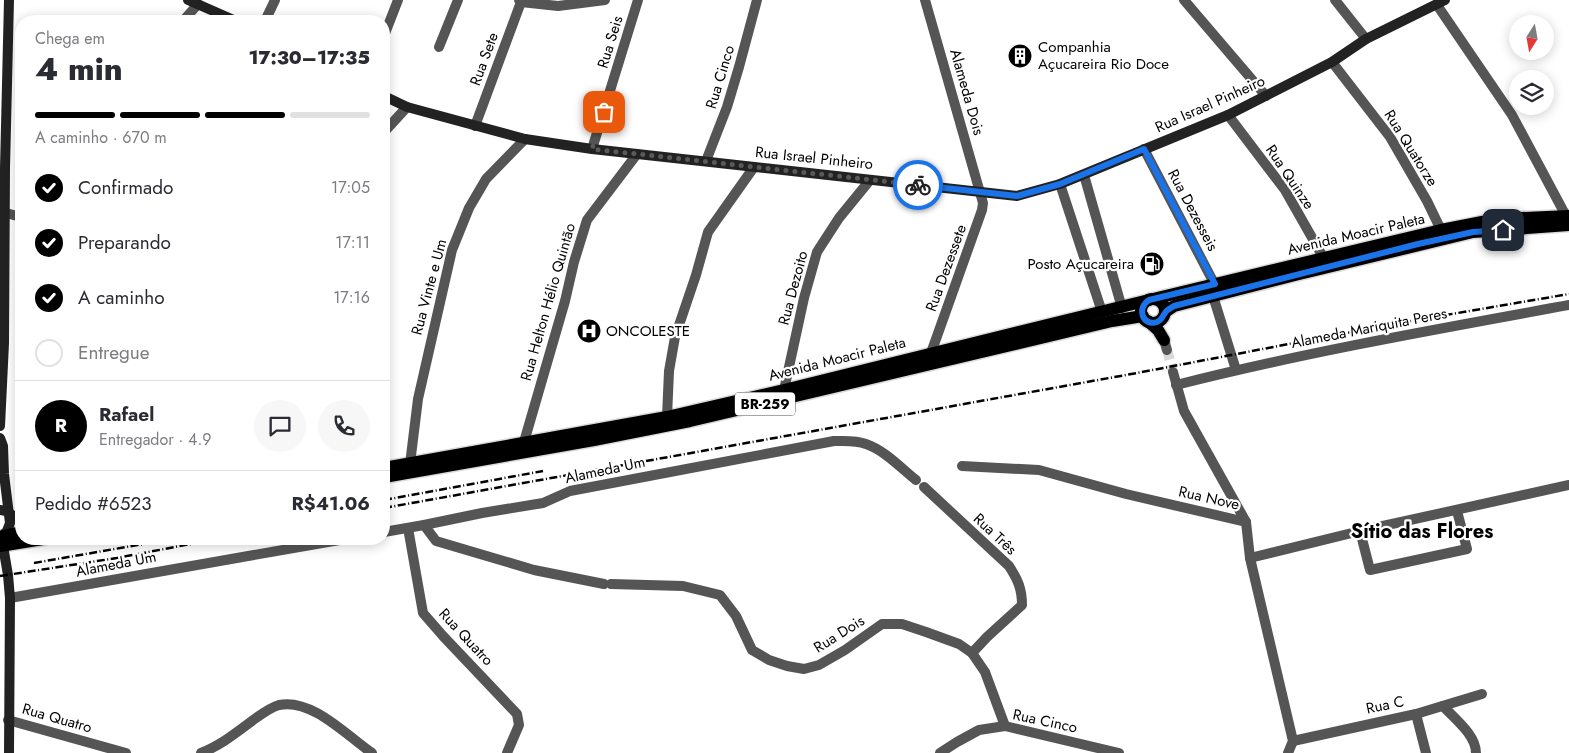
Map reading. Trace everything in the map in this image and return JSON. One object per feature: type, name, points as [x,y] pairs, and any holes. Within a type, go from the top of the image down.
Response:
[{"type":"main road","name":"Avenida Moacir Paleta","points":[[1164,314],[1174,306],[1214,290],[1323,257],[1482,222],[1522,218],[1568,219]]},
{"type":"main road","name":"Avenida Moacir Paleta","points":[[390,467],[667,417],[1151,300],[1214,290],[1304,272],[1473,232],[1568,219]]},
{"type":"main road","points":[[1151,300],[1160,302],[1164,308],[1164,314],[1163,327],[1166,345],[1158,330],[1145,318],[1142,308],[1146,302],[1151,300]]},
{"type":"main road","points":[[1145,318],[1155,322],[1162,319],[1164,314]]},
{"type":"main road","name":"Avenida Moacir Paleta","points":[[390,476],[690,421],[1102,323],[1145,318]]},
{"type":"main road","points":[[1,541],[15,535]]},
{"type":"main road","points":[[1,541],[15,540]]},
{"type":"street","points":[[0,426],[4,342],[5,168],[9,0]]},
{"type":"street","points":[[188,0],[223,15]]},
{"type":"street","points":[[268,15],[275,0]]},
{"type":"street","points":[[390,21],[398,0]]},
{"type":"street","points":[[440,47],[458,0]]},
{"type":"street","points":[[520,1],[558,6],[605,0]]},
{"type":"street","name":"Rua Seis","points":[[592,149],[638,0]]},
{"type":"street","name":"Rua Cinco","points":[[706,161],[727,107],[757,0]]},
{"type":"street","name":"Alameda Dois","points":[[925,0],[980,193]]},
{"type":"street","points":[[1184,0],[1266,96]]},
{"type":"street","points":[[1335,0],[1366,39]]},
{"type":"street","name":"Rua Sete","points":[[476,126],[520,1]]},
{"type":"street","points":[[1441,2],[1512,115],[1568,219]]},
{"type":"street","name":"Rua Israel Pinheiro","points":[[390,99],[406,107],[526,139],[592,149],[1017,196],[1084,175],[1228,115],[1332,62],[1366,39],[1441,2]]},
{"type":"street","points":[[188,15],[198,4]]},
{"type":"street","name":"Rua Quatorze","points":[[1332,62],[1390,137],[1427,201],[1441,230]]},
{"type":"street","points":[[0,116],[6,104]]},
{"type":"street","points":[[390,125],[406,107]]},
{"type":"street","name":"Rua Quinze","points":[[1228,115],[1285,190],[1323,257]]},
{"type":"street","name":"Rua Vinte e Um","points":[[410,464],[418,400],[452,250],[469,208],[486,179],[526,139]]},
{"type":"street","name":"Rua Dezesseis","points":[[1144,149],[1214,290],[1236,370]]},
{"type":"street","name":"Rua Helton Hélio Quintão","points":[[524,442],[587,220],[637,154]]},
{"type":"street","points":[[0,157],[5,168]]},
{"type":"street","points":[[667,417],[669,371],[675,336],[708,232],[754,167]]},
{"type":"street","points":[[1084,175],[1122,308]]},
{"type":"street","name":"Rua Dezoito","points":[[784,390],[804,298],[817,252],[839,218],[870,180]]},
{"type":"street","points":[[1060,184],[1102,312]]},
{"type":"street","name":"Rua Dezessete","points":[[931,353],[982,210],[983,203],[980,193]]},
{"type":"street","points":[[6,213],[15,215]]},
{"type":"street","name":"Alameda Mariquita Peres","points":[[1176,385],[1236,370],[1569,305]]},
{"type":"street","points":[[1173,372],[1184,411],[1246,522]]},
{"type":"street","points":[[0,438],[3,446],[5,512],[10,527],[1,541],[8,575],[10,598],[6,727],[9,753]]},
{"type":"street","name":"Alameda Um","points":[[390,531],[482,512],[543,503],[570,491],[834,441],[855,441],[868,444],[916,480]]},
{"type":"street","name":"Rua Nove","points":[[962,466],[1039,470],[1126,494],[1246,522],[1250,558],[1293,741]]},
{"type":"street","points":[[1250,558],[1360,531],[1569,486]]},
{"type":"street","name":"Rua Três","points":[[924,487],[1009,566],[1016,577],[1022,593],[1022,606],[972,653]]},
{"type":"street","points":[[1360,531],[1370,570],[1380,568],[1467,549],[1457,510]]},
{"type":"street","name":"Rua Dois","points":[[424,525],[436,542],[534,570],[608,584],[683,586],[720,595],[736,616],[752,650],[769,660],[787,666],[804,669],[819,665],[882,624],[902,624],[959,644],[972,653],[985,672],[1006,726]]},
{"type":"street","name":"Rua Quatro","points":[[408,528],[423,613],[518,714],[519,725],[507,753]]},
{"type":"street","name":"Alameda Um","points":[[10,598],[311,545]]},
{"type":"street","name":"Rua C","points":[[1293,741],[1416,714],[1482,694]]},
{"type":"street","points":[[201,753],[224,742],[256,718],[278,705],[293,704],[304,706],[320,714],[372,753]]},
{"type":"street","points":[[1443,706],[1467,732],[1476,747],[1476,753]]},
{"type":"street","points":[[1416,714],[1426,753]]},
{"type":"street","name":"Rua Cinco","points":[[940,753],[979,730],[1006,726],[1119,753]]},
{"type":"street","name":"Rua Quatro","points":[[6,727],[126,753]]},
{"type":"street","points":[[1288,753],[1293,741]]},
{"type":"tunnel","points":[[1167,350],[1173,372]]},
{"type":"railway","points":[[390,507],[1137,373],[1399,323],[1569,294]]},
{"type":"railway","points":[[390,499],[543,471]]},
{"type":"railway","points":[[34,563],[138,545]]},
{"type":"railway","points":[[0,576],[117,558],[185,545]]},
{"type":"way so far","points":[[604,112],[592,149],[918,185]]},
{"type":"place","name":"Companhia Açucareira Rio Doce","points":[[1020,56]]},
{"type":"place","name":"Posto Açucareira","points":[[1152,264]]},
{"type":"place","name":"ONCOLESTE","points":[[589,331]]},
{"type":"district","name":"Sítio das Flores","points":[[1422,531]]},
{"type":"route","points":[[918,185],[1017,196],[1060,184],[1144,149],[1215,284],[1149,300],[1143,305],[1142,312],[1145,319],[1151,322],[1162,319],[1165,312],[1174,306],[1418,244],[1473,232],[1503,230]]}]
